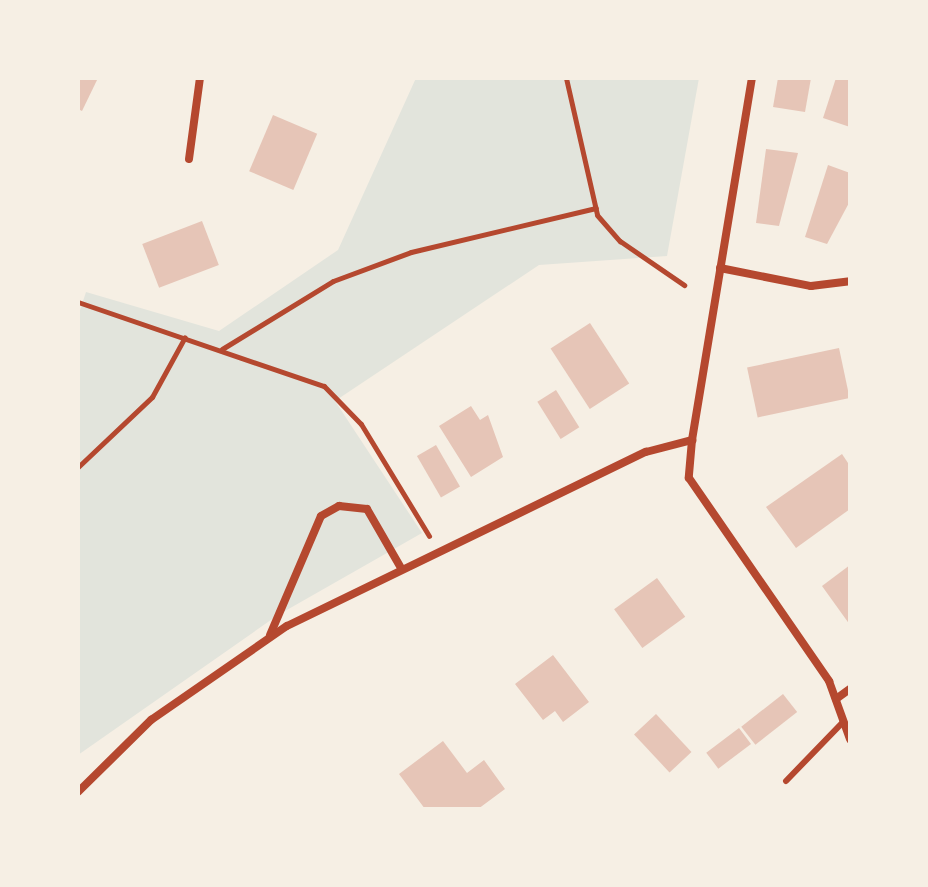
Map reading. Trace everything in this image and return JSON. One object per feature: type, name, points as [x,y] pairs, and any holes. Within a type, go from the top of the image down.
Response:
[{"type":"street","points":[[189,159],[200,78]]},
{"type":"street","points":[[752,78],[692,440],[689,478],[836,699],[850,739]]},
{"type":"street","points":[[720,268],[811,286],[850,281]]},
{"type":"street","points":[[78,792],[151,720],[270,636],[401,568],[646,452],[692,440]]},
{"type":"street","points":[[270,636],[321,516],[339,506],[367,509],[401,568]]},
{"type":"street","points":[[836,699],[850,689]]},
{"type":"lane","points":[[786,781],[844,721]]},
{"type":"path","points":[[566,78],[596,208],[620,241],[684,285]]},
{"type":"path","points":[[222,349],[333,281],[411,252],[596,208]]},
{"type":"path","points":[[78,302],[310,377],[345,403],[436,552]]},
{"type":"path","points":[[78,467],[152,397],[185,337]]},
{"type":"shaded area","points":[[416,78],[699,78],[667,256],[539,265],[335,401],[422,533],[278,615],[78,755],[78,316],[86,292],[219,331],[338,250]]},
{"type":"building","points":[[78,78],[98,78],[82,111],[78,109]]},
{"type":"building","points":[[778,78],[811,78],[805,112],[773,107]]},
{"type":"building","points":[[836,78],[850,78],[850,127],[823,118]]},
{"type":"building","points":[[273,115],[317,134],[293,190],[249,171]]},
{"type":"building","points":[[766,149],[798,153],[779,226],[756,223]]},
{"type":"building","points":[[828,165],[850,173],[850,201],[827,244],[805,237]]},
{"type":"building","points":[[202,221],[219,265],[159,288],[142,244]]},
{"type":"building","points":[[590,323],[629,383],[590,409],[551,349]]},
{"type":"building","points":[[839,348],[850,398],[758,417],[747,368]]},
{"type":"building","points":[[556,390],[579,427],[561,439],[537,402]]},
{"type":"building","points":[[471,406],[480,420],[488,415],[503,457],[471,477],[439,426]]},
{"type":"building","points":[[436,445],[460,487],[441,498],[417,456]]},
{"type":"building","points":[[842,454],[850,466],[850,509],[796,548],[766,507]]},
{"type":"building","points":[[850,565],[850,625],[822,586]]},
{"type":"building","points":[[657,578],[685,617],[642,648],[614,609]]},
{"type":"building","points":[[553,655],[589,702],[563,722],[555,711],[543,720],[515,684]]},
{"type":"building","points":[[783,694],[797,712],[755,745],[741,727]]},
{"type":"building","points":[[656,714],[691,752],[670,772],[634,734]]},
{"type":"building","points":[[739,728],[751,744],[718,769],[706,753]]},
{"type":"building","points":[[443,741],[467,773],[484,760],[505,789],[478,809],[425,809],[399,774]]}]
